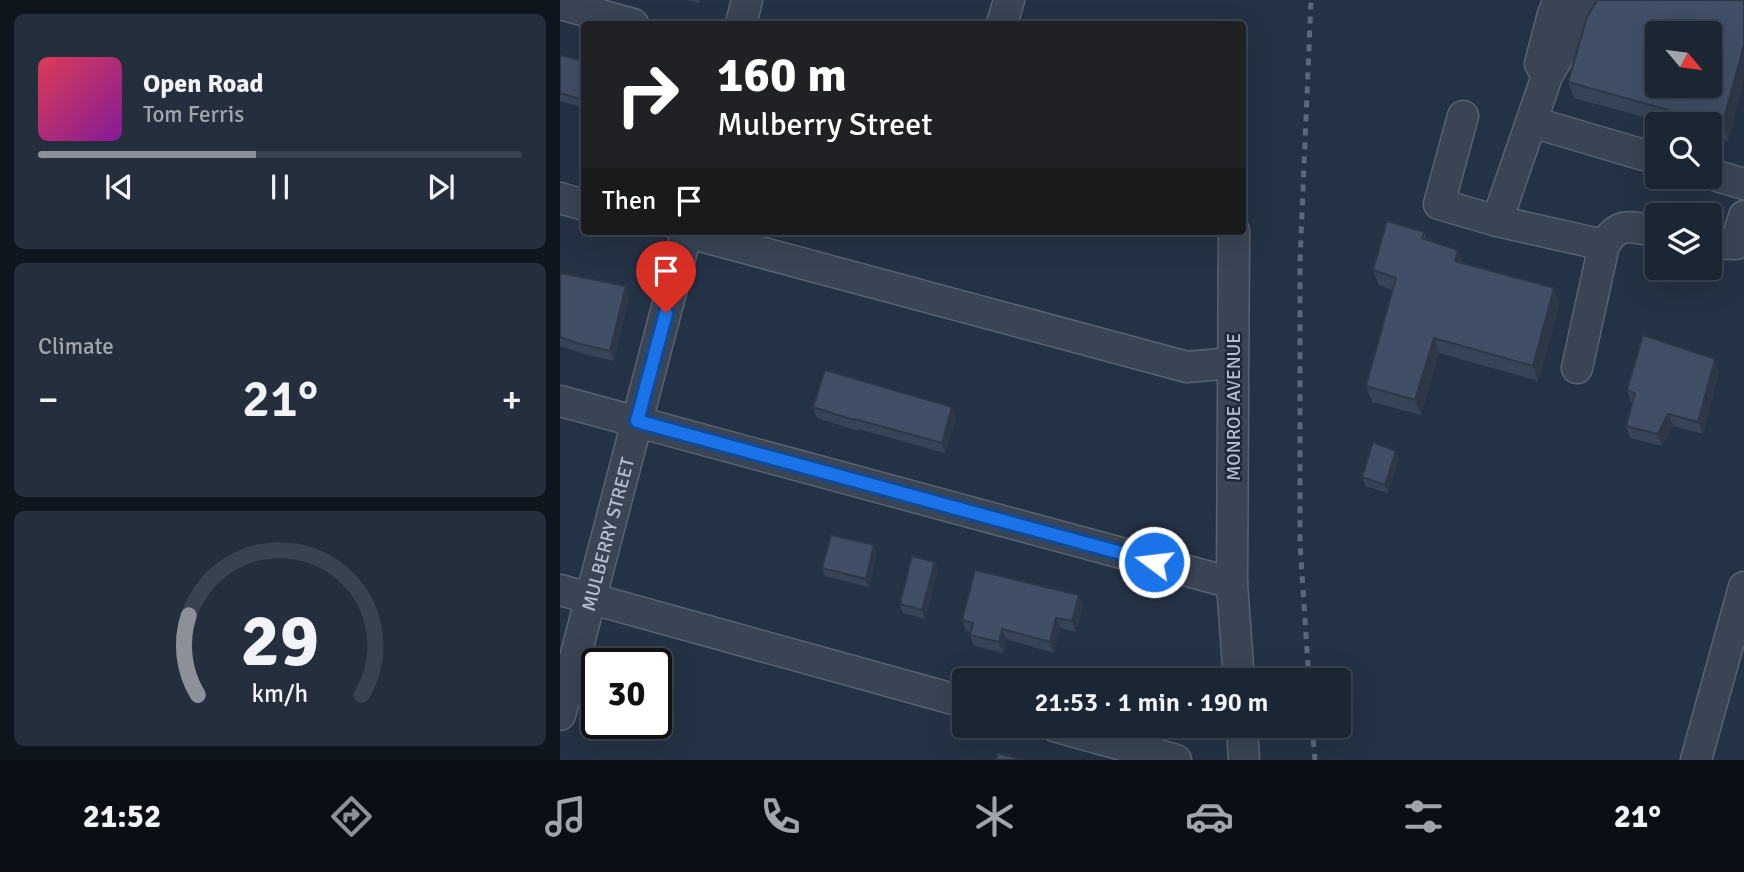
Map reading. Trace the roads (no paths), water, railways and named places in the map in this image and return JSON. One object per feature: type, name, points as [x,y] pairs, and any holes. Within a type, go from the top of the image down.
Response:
[{"type":"street","points":[[742,21],[747,0]]},
{"type":"street","points":[[1003,21],[1009,0]]},
{"type":"street","points":[[1547,76],[1540,64],[1559,0]]},
{"type":"street","points":[[1497,221],[1547,76],[1591,0]]},
{"type":"street","points":[[560,4],[622,21]]},
{"type":"street","points":[[1462,116],[1439,204],[1497,221],[1604,245]]},
{"type":"street","points":[[1532,122],[1645,155]]},
{"type":"street","points":[[1722,178],[1744,184]]},
{"type":"street","points":[[560,198],[581,204]]},
{"type":"street","points":[[1577,368],[1604,245],[1613,232],[1625,226],[1645,230]]},
{"type":"street","name":"MULBERRY STREET","points":[[560,715],[684,235]]},
{"type":"street","points":[[700,235],[1187,367],[1233,363]]},
{"type":"street","name":"MONROE AVENUE","points":[[1234,235],[1232,583],[1238,668]]},
{"type":"street","points":[[560,401],[1232,583]]},
{"type":"street","points":[[1696,760],[1733,674],[1744,587]]},
{"type":"street","points":[[560,590],[952,699]]},
{"type":"street","points":[[1097,738],[1176,760]]},
{"type":"street","points":[[1243,738],[1244,760]]},
{"type":"railway","points":[[1308,668],[1300,543],[1300,261],[1311,0]]},
{"type":"railway","points":[[1313,738],[1315,760]]}]
